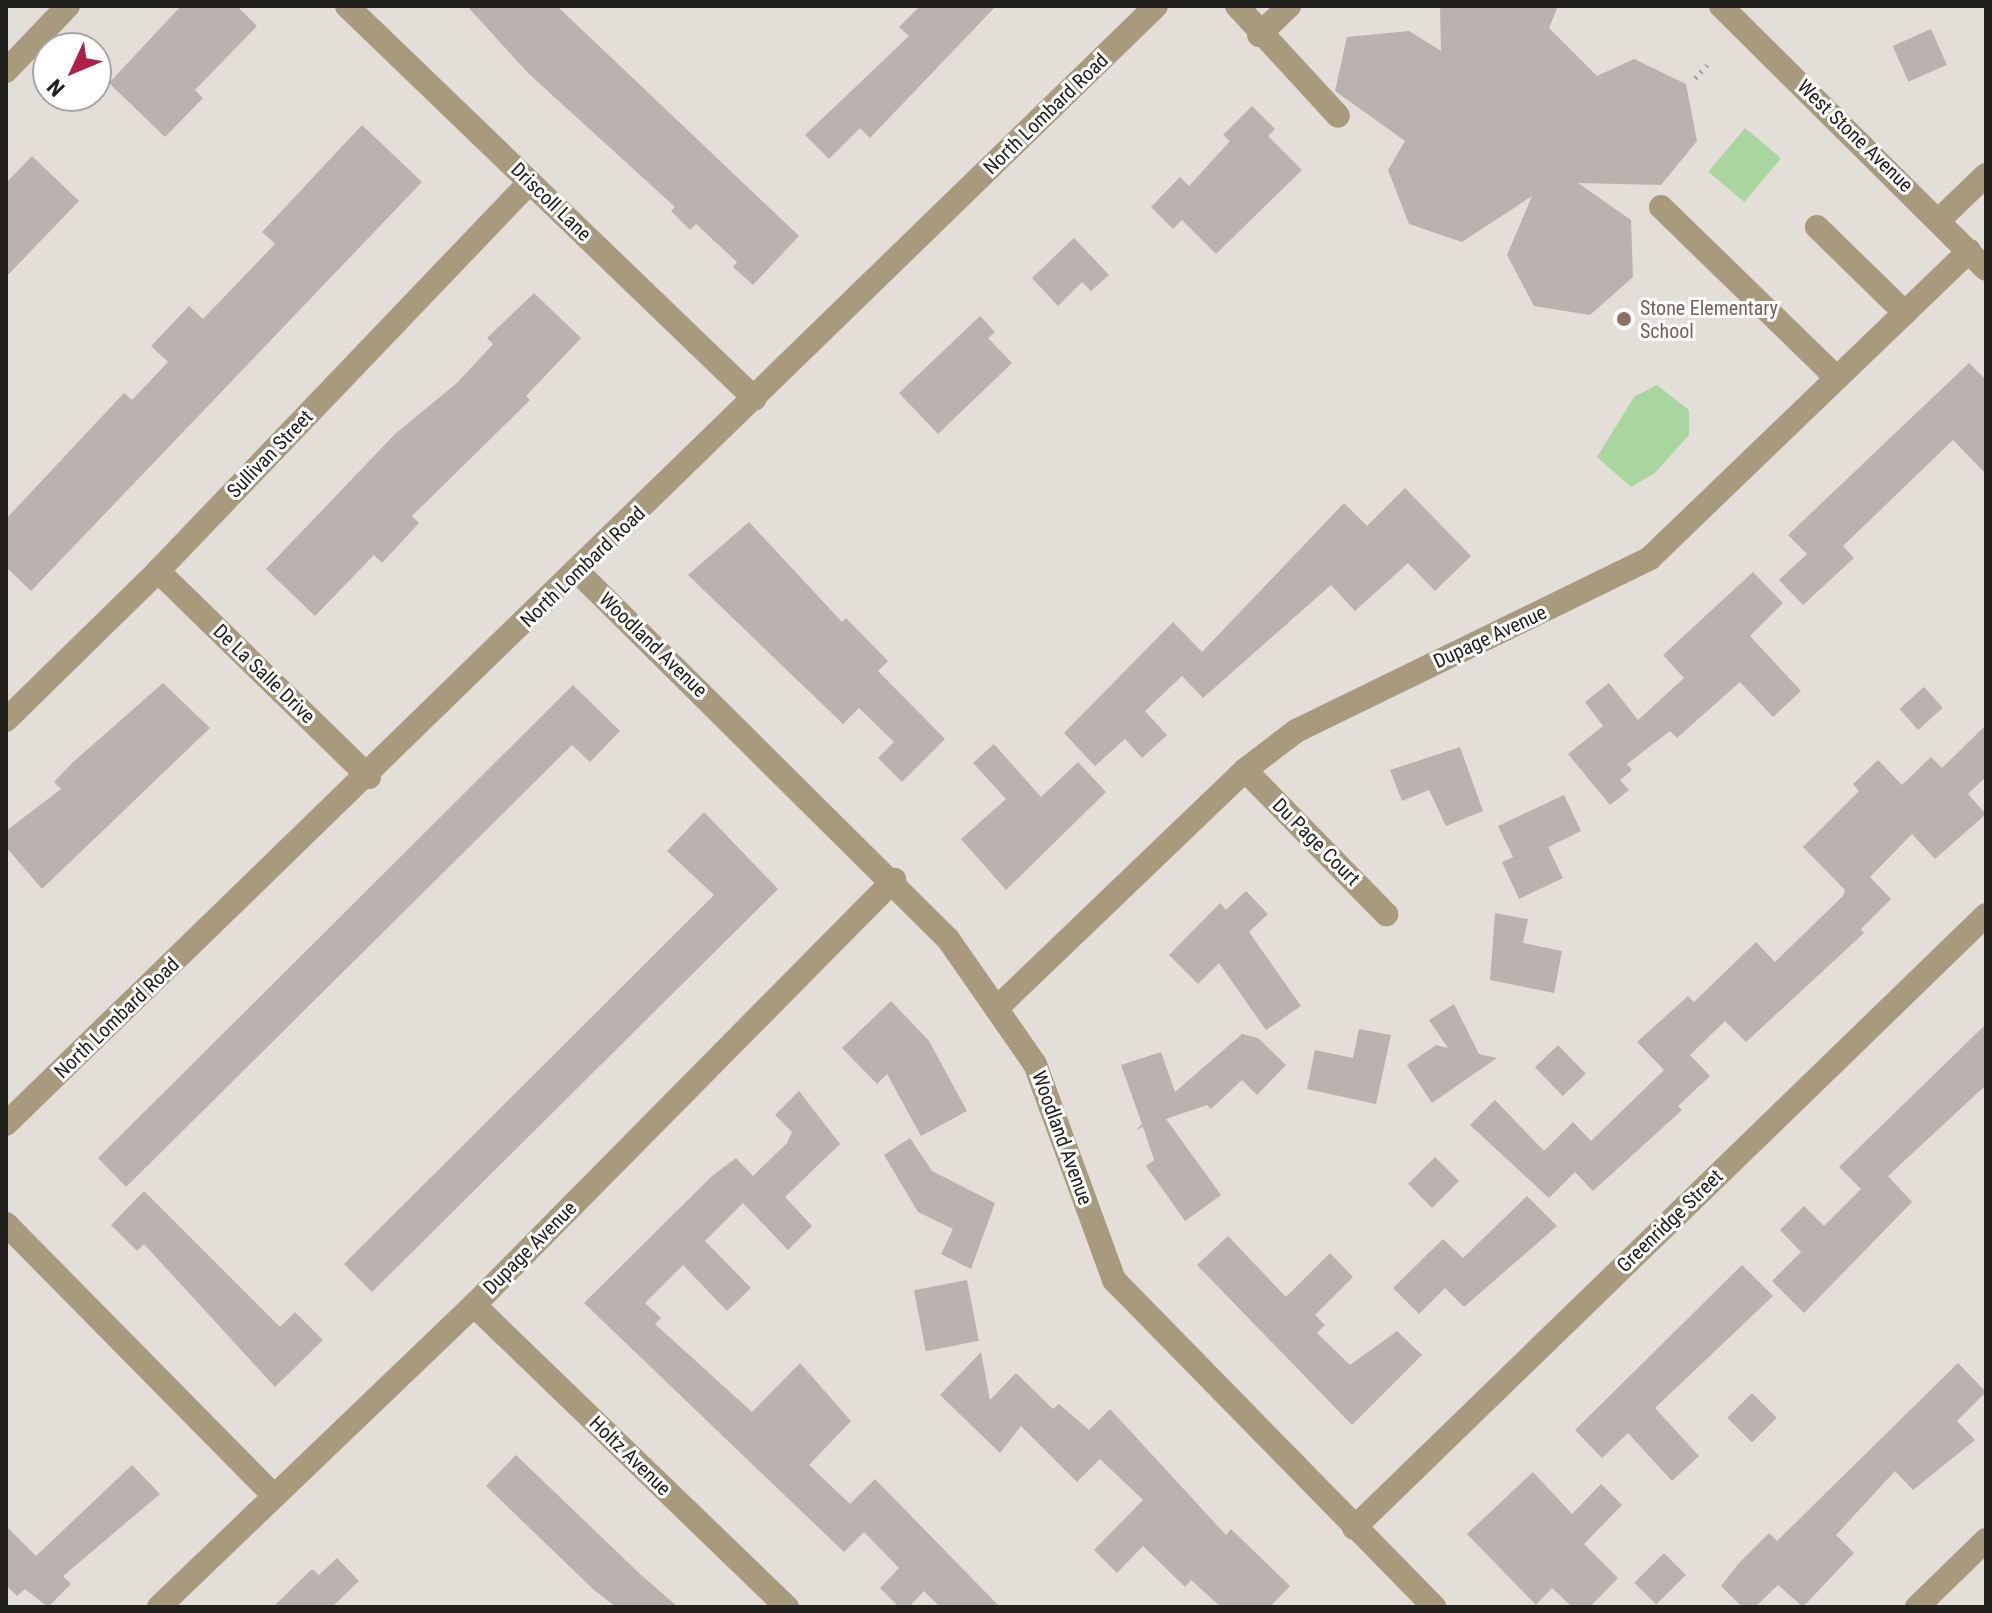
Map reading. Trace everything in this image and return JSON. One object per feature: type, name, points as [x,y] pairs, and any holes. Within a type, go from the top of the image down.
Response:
[{"type":"street","points":[[6,71],[68,6]]},
{"type":"street","name":"Driscoll Lane","points":[[347,6],[755,399]]},
{"type":"street","name":"North Lombard Road","points":[[6,1124],[369,777],[1156,6]]},
{"type":"street","points":[[1237,6],[1259,35],[1338,116]]},
{"type":"street","points":[[1259,35],[1289,6]]},
{"type":"street","name":"West Stone Avenue","points":[[1721,6],[1977,260]]},
{"type":"street","points":[[1939,220],[1986,175]]},
{"type":"street","name":"Sullivan Street","points":[[6,720],[158,571],[530,182]]},
{"type":"street","points":[[1661,207],[1837,378]]},
{"type":"street","points":[[1817,227],[1905,313]]},
{"type":"street","name":"Dupage Avenue","points":[[999,1006],[1245,770],[1314,719],[1623,576],[1650,558],[1905,313],[1977,260]]},
{"type":"street","name":"De La Salle Drive","points":[[158,571],[369,777]]},
{"type":"street","name":"Woodland Avenue","points":[[578,572],[894,880],[999,1006],[1047,1093],[1114,1280],[1434,1607]]},
{"type":"street","name":"Du Page Court","points":[[1245,770],[1386,914]]},
{"type":"street","name":"Dupage Avenue","points":[[159,1607],[474,1305],[894,880]]},
{"type":"street","name":"Greenridge Street","points":[[1354,1528],[1986,915]]},
{"type":"street","points":[[6,1224],[273,1495]]},
{"type":"street","name":"Holtz Avenue","points":[[474,1305],[787,1607]]},
{"type":"street","points":[[1917,1607],[1986,1540]]},
{"type":"path","points":[[1695,78],[1709,63]]},
{"type":"green space","points":[[1745,128],[1781,158],[1744,202],[1708,172]]},
{"type":"green space","points":[[1657,385],[1689,410],[1689,435],[1655,473],[1631,487],[1597,457],[1634,397]]},
{"type":"building","points":[[181,6],[237,6],[257,26],[195,90],[203,98],[165,137],[112,86],[112,80]]},
{"type":"building","points":[[467,6],[557,6],[799,236],[753,285],[733,267],[737,262],[696,224],[690,230],[671,211],[675,207],[528,73]]},
{"type":"building","points":[[920,6],[996,6],[870,138],[860,128],[829,159],[805,135],[909,36],[899,27]]},
{"type":"building","name":"Stone Elementary School","points":[[1440,6],[1558,6],[1549,28],[1597,76],[1634,59],[1686,84],[1697,141],[1661,185],[1578,183],[1631,220],[1633,277],[1590,315],[1534,306],[1507,255],[1532,196],[1462,242],[1409,224],[1388,170],[1405,141],[1335,91],[1347,37],[1409,31],[1441,51]]},
{"type":"building","points":[[1931,29],[1947,65],[1908,82],[1893,46]]},
{"type":"building","points":[[1252,106],[1275,129],[1268,136],[1302,170],[1216,254],[1182,220],[1173,229],[1151,207],[1180,177],[1189,186],[1230,141],[1223,135]]},
{"type":"building","points":[[362,125],[422,182],[31,591],[6,567],[6,519],[124,393],[132,400],[168,362],[151,346],[189,306],[203,319],[275,244],[262,232]]},
{"type":"building","points":[[32,156],[79,201],[6,277],[6,183]]},
{"type":"building","points":[[1074,238],[1109,275],[1091,291],[1082,282],[1058,306],[1032,278]]},
{"type":"building","points":[[534,293],[581,338],[526,396],[530,400],[412,516],[419,523],[382,563],[374,555],[315,616],[266,569],[395,434],[457,383],[493,344],[487,338]]},
{"type":"building","points":[[980,316],[995,332],[988,338],[1012,363],[938,434],[899,393]]},
{"type":"building","points":[[1969,363],[1986,380],[1986,474],[1953,440],[1843,546],[1854,558],[1803,605],[1779,580],[1807,554],[1788,535]]},
{"type":"building","points":[[1405,488],[1471,556],[1435,591],[1408,563],[1355,611],[1331,585],[1203,698],[1182,676],[1145,711],[1167,735],[1142,758],[1125,739],[1095,766],[1064,733],[1173,622],[1202,652],[1344,503],[1367,526]]},
{"type":"building","points":[[749,522],[842,622],[846,618],[888,661],[878,671],[945,739],[902,782],[878,758],[894,742],[859,708],[843,724],[688,575]]},
{"type":"building","points":[[1753,572],[1783,603],[1750,636],[1801,691],[1773,717],[1740,682],[1677,738],[1670,731],[1627,764],[1632,770],[1620,780],[1629,790],[1610,805],[1568,754],[1603,726],[1585,702],[1609,683],[1638,720],[1684,678],[1663,655]]},
{"type":"building","points":[[163,683],[210,728],[42,889],[6,847],[6,831],[61,789],[54,782],[72,763]]},
{"type":"building","points":[[573,685],[620,731],[590,762],[572,745],[126,1187],[98,1158]]},
{"type":"building","points":[[1924,687],[1943,708],[1918,730],[1899,709]]},
{"type":"building","points":[[1986,725],[1986,777],[1968,794],[1986,814],[1935,859],[1912,834],[1870,877],[1891,899],[1861,929],[1864,933],[1746,1042],[1725,1021],[1690,1055],[1710,1076],[1678,1106],[1682,1110],[1593,1191],[1575,1172],[1549,1198],[1470,1125],[1495,1100],[1544,1151],[1573,1122],[1591,1141],[1664,1070],[1637,1042],[1688,996],[1694,1002],[1756,942],[1775,962],[1843,896],[1845,890],[1803,847],[1859,791],[1853,784],[1878,760],[1902,785],[1931,757],[1942,768]]},
{"type":"building","points":[[994,744],[1041,797],[1078,762],[1106,792],[1006,890],[961,839],[1006,799],[973,763]]},
{"type":"building","points":[[1460,747],[1483,811],[1446,826],[1429,790],[1402,801],[1390,770]]},
{"type":"building","points":[[1564,795],[1581,831],[1548,847],[1563,878],[1519,899],[1502,862],[1513,857],[1498,826]]},
{"type":"building","points":[[704,812],[778,889],[372,1292],[344,1264],[714,895],[667,851]]},
{"type":"building","points":[[1246,891],[1268,914],[1249,932],[1301,1006],[1266,1030],[1219,963],[1198,984],[1169,955],[1220,903],[1226,910]]},
{"type":"building","points":[[1495,913],[1528,919],[1523,943],[1562,951],[1554,993],[1490,980]]},
{"type":"building","points":[[891,1001],[929,1041],[967,1111],[921,1136],[887,1074],[877,1084],[842,1048]]},
{"type":"building","points":[[1454,1004],[1479,1054],[1497,1058],[1432,1103],[1407,1065],[1436,1045],[1448,1048],[1429,1020]]},
{"type":"building","points":[[1986,1024],[1986,1085],[1888,1176],[1912,1202],[1804,1313],[1772,1281],[1801,1252],[1780,1230],[1804,1206],[1824,1226],[1861,1189],[1839,1167]]},
{"type":"building","points":[[1359,1029],[1391,1035],[1376,1104],[1307,1089],[1315,1050],[1353,1058]]},
{"type":"building","points":[[1242,1034],[1258,1038],[1286,1065],[1257,1095],[1242,1080],[1211,1109],[1207,1105],[1166,1119],[1221,1195],[1185,1221],[1146,1166],[1154,1160],[1143,1127],[1136,1130],[1142,1124],[1121,1065],[1161,1052],[1175,1092]]},
{"type":"building","points":[[1558,1045],[1586,1074],[1563,1096],[1535,1067]]},
{"type":"building","points":[[799,1091],[840,1144],[785,1197],[812,1226],[788,1250],[743,1203],[705,1241],[751,1288],[727,1311],[683,1265],[645,1303],[661,1318],[655,1324],[752,1412],[800,1363],[851,1421],[809,1465],[850,1504],[875,1479],[1000,1607],[940,1607],[924,1591],[909,1607],[899,1607],[880,1588],[899,1568],[864,1532],[844,1552],[584,1303],[712,1176],[736,1158],[753,1176],[787,1143],[792,1132],[775,1115]]},
{"type":"building","points":[[910,1138],[932,1171],[995,1203],[971,1269],[941,1254],[953,1229],[918,1212],[884,1155]]},
{"type":"building","points":[[1435,1157],[1459,1181],[1432,1208],[1408,1184]]},
{"type":"building","points":[[144,1191],[280,1327],[295,1312],[323,1340],[275,1387],[144,1244],[137,1251],[111,1225]]},
{"type":"building","points":[[1527,1196],[1557,1226],[1464,1307],[1445,1288],[1419,1314],[1393,1288],[1443,1239],[1463,1258]]},
{"type":"building","points":[[1228,1236],[1286,1297],[1330,1253],[1353,1277],[1315,1315],[1325,1325],[1317,1333],[1350,1365],[1397,1331],[1422,1355],[1352,1425],[1197,1265]]},
{"type":"building","points":[[1742,1265],[1773,1296],[1655,1408],[1699,1456],[1672,1481],[1628,1433],[1602,1458],[1575,1430]]},
{"type":"building","points":[[967,1280],[979,1341],[926,1351],[914,1290]]},
{"type":"building","points":[[981,1352],[990,1400],[1016,1373],[1053,1409],[1059,1404],[1089,1430],[1110,1409],[1226,1535],[1231,1529],[1290,1586],[1270,1607],[1221,1607],[1191,1580],[1185,1587],[1143,1546],[1117,1573],[1094,1550],[1143,1500],[1100,1459],[1077,1482],[1021,1426],[1000,1453],[940,1395]]},
{"type":"building","points":[[1958,1363],[1986,1392],[1957,1421],[1975,1440],[1913,1490],[1895,1471],[1836,1535],[1854,1553],[1803,1607],[1778,1585],[1755,1607],[1742,1607],[1721,1586],[1739,1563],[1769,1533],[1777,1541]]},
{"type":"building","points":[[1752,1393],[1777,1418],[1752,1442],[1727,1418]]},
{"type":"building","points":[[516,1455],[678,1607],[616,1607],[594,1590],[486,1486]]},
{"type":"building","points":[[132,1465],[160,1494],[63,1576],[71,1584],[48,1607],[25,1589],[17,1596],[6,1585],[6,1526],[36,1556]]},
{"type":"building","points":[[1533,1472],[1572,1514],[1601,1484],[1622,1505],[1584,1544],[1618,1578],[1590,1607],[1572,1607],[1552,1588],[1536,1605],[1467,1534]]},
{"type":"building","points":[[1664,1553],[1686,1575],[1656,1605],[1634,1583]]},
{"type":"building","points":[[337,1558],[359,1581],[332,1607],[273,1607],[312,1569],[319,1575]]},
{"type":"place","name":"Stone Elementary School","points":[[1624,319]]}]
